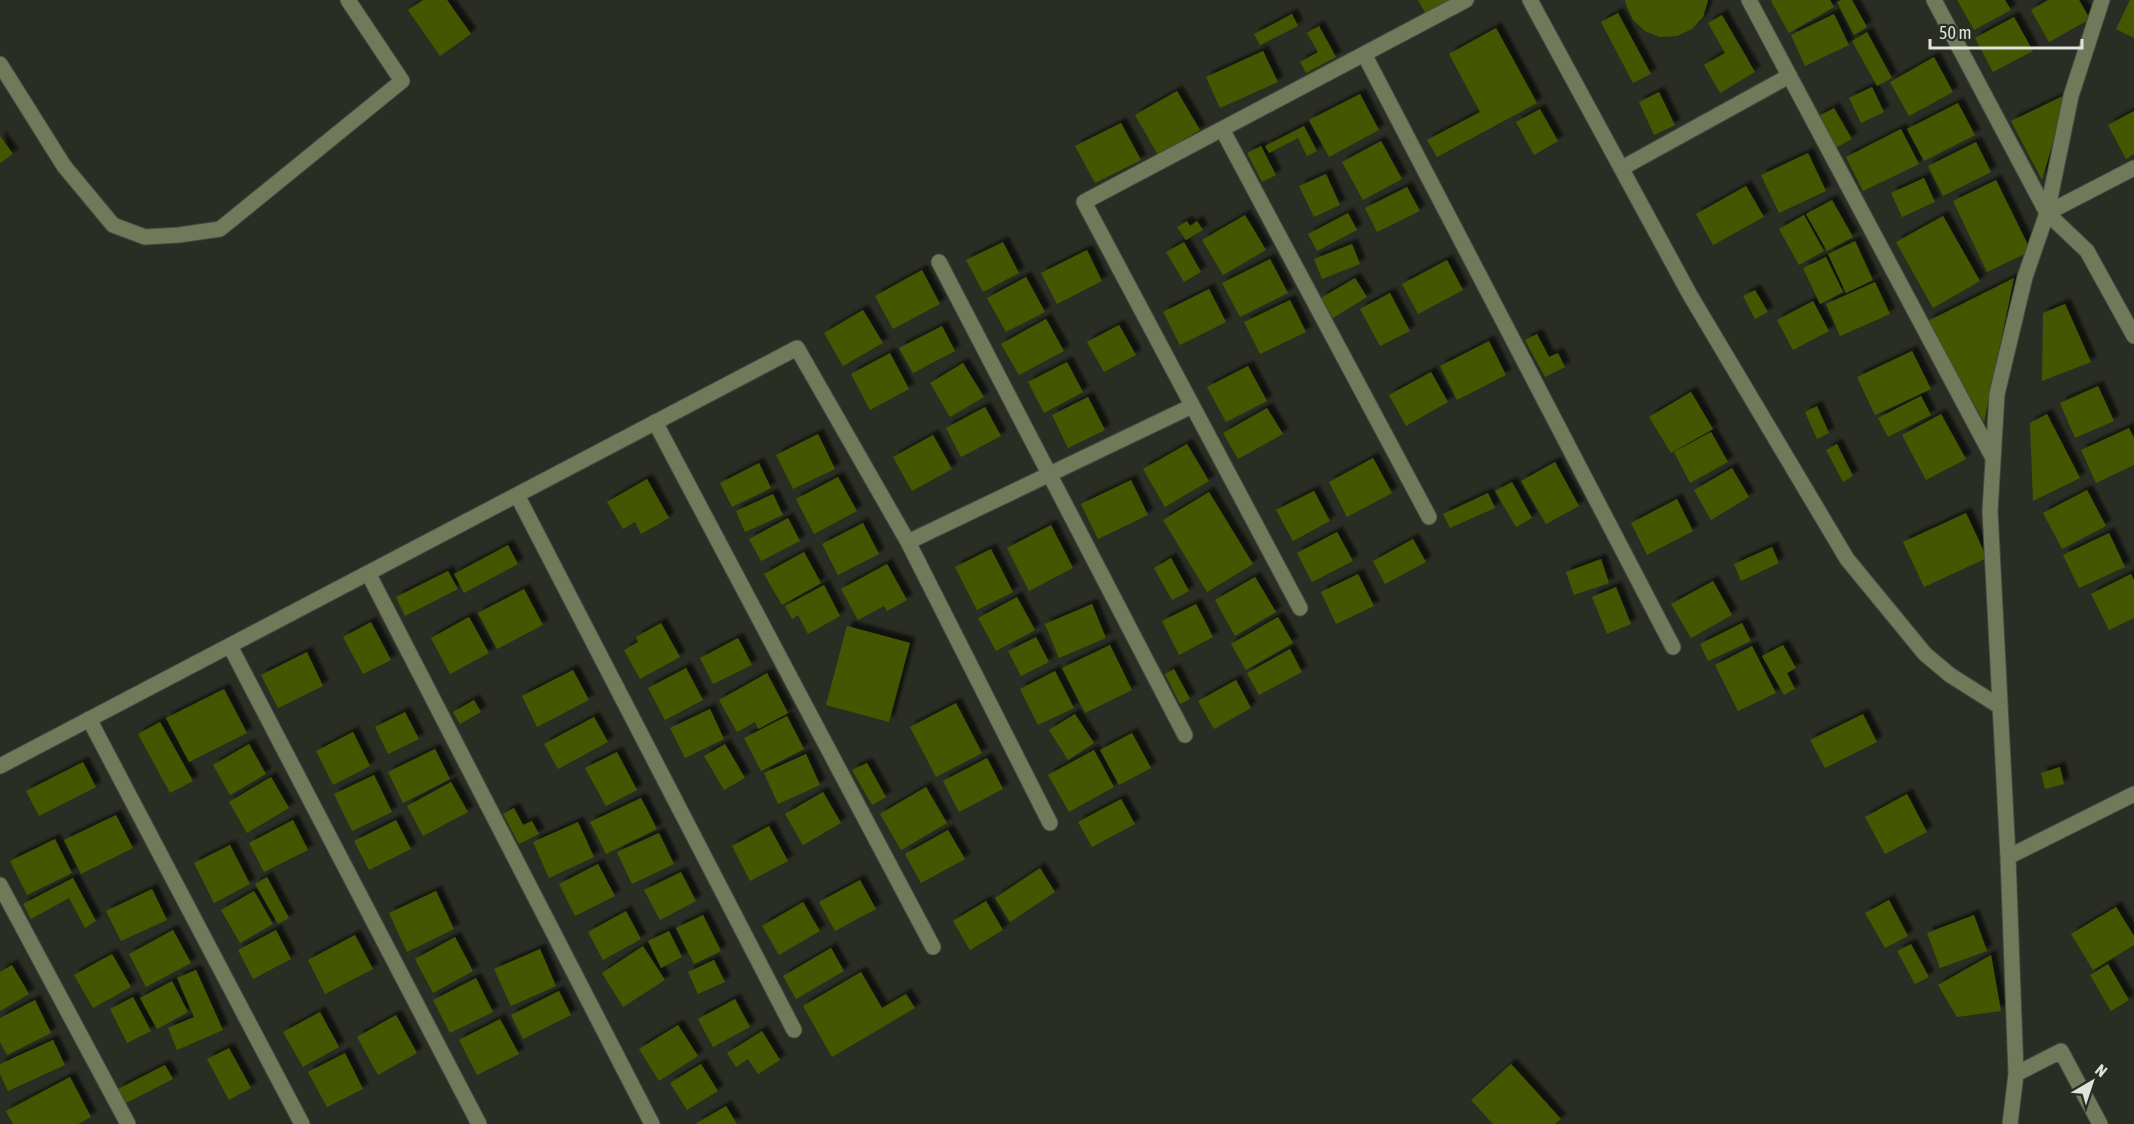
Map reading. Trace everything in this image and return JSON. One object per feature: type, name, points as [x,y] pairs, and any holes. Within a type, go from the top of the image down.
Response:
[{"type":"street","points":[[0,64],[64,166],[113,225],[145,237],[220,229],[402,81],[348,0]]},
{"type":"street","points":[[1300,608],[1084,202],[1466,0]]},
{"type":"street","points":[[1530,0],[1690,295],[1847,560],[1925,654],[1950,675],[2000,706]]},
{"type":"street","points":[[1749,0],[1993,459]]},
{"type":"street","points":[[1934,0],[2047,213],[2087,251],[2134,336]]},
{"type":"street","points":[[2010,1124],[2016,1074],[2008,857],[1990,511],[1997,394],[2025,277],[2047,213],[2071,96],[2102,0]]},
{"type":"street","points":[[1364,54],[1673,647]]},
{"type":"street","points":[[1622,168],[1789,76]]},
{"type":"street","points":[[1222,129],[1429,517]]},
{"type":"street","points":[[2047,213],[2134,168]]},
{"type":"street","points":[[939,262],[1185,735]]},
{"type":"street","points":[[0,766],[797,348],[908,542],[1050,823]]},
{"type":"street","points":[[908,542],[1192,406]]},
{"type":"street","points":[[655,422],[933,946]]},
{"type":"street","points":[[516,495],[794,1030]]},
{"type":"street","points":[[368,573],[652,1124]]},
{"type":"street","points":[[230,646],[479,1124]]},
{"type":"street","points":[[89,719],[302,1124]]},
{"type":"street","points":[[2008,857],[2134,794]]},
{"type":"street","points":[[0,885],[128,1124]]},
{"type":"street","points":[[2016,1074],[2061,1051],[2100,1124]]},
{"type":"building","points":[[423,0],[447,0],[471,34],[440,56],[408,10]]},
{"type":"building","points":[[1418,0],[1455,0],[1427,16]]},
{"type":"building","points":[[1625,0],[1708,1],[1703,17],[1692,29],[1677,36],[1660,37],[1645,31],[1633,20]]},
{"type":"building","points":[[1830,0],[1834,7],[1789,33],[1771,1]]},
{"type":"building","points":[[1852,0],[1867,27],[1854,35],[1837,2]]},
{"type":"building","points":[[1957,0],[2005,0],[2011,10],[1974,30]]},
{"type":"building","points":[[2048,0],[2079,0],[2090,19],[2049,42],[2031,10]]},
{"type":"building","points":[[2130,0],[2134,0],[2134,38],[2116,29]]},
{"type":"building","points":[[1618,13],[1651,74],[1633,83],[1601,22]]},
{"type":"building","points":[[1292,14],[1298,26],[1260,45],[1254,34]]},
{"type":"building","points":[[1834,14],[1849,45],[1805,66],[1791,35]]},
{"type":"building","points":[[1722,15],[1755,72],[1720,93],[1704,65],[1725,53],[1708,23]]},
{"type":"building","points":[[2014,17],[2033,51],[1993,72],[1975,38]]},
{"type":"building","points":[[1319,26],[1336,57],[1306,73],[1300,62],[1318,52],[1307,33]]},
{"type":"building","points":[[1496,28],[1537,103],[1437,157],[1427,140],[1480,112],[1449,54]]},
{"type":"building","points":[[1867,32],[1892,78],[1877,86],[1852,41]]},
{"type":"building","points":[[1263,51],[1278,82],[1220,108],[1206,77]]},
{"type":"building","points":[[1934,57],[1953,92],[1909,116],[1890,82]]},
{"type":"building","points":[[1872,87],[1884,112],[1861,123],[1849,98]]},
{"type":"building","points":[[1177,91],[1200,130],[1158,155],[1135,115]]},
{"type":"building","points":[[1659,92],[1675,125],[1654,135],[1639,102]]},
{"type":"building","points":[[1360,94],[1379,130],[1329,157],[1309,120]]},
{"type":"building","points":[[2067,94],[2042,180],[2011,121]]},
{"type":"building","points":[[1958,103],[1975,135],[1924,161],[1907,129]]},
{"type":"building","points":[[1834,108],[1852,139],[1835,148],[1817,117]]},
{"type":"building","points":[[1540,109],[1558,141],[1534,155],[1516,122]]},
{"type":"building","points":[[2134,111],[2134,154],[2126,159],[2108,125]]},
{"type":"building","points":[[1121,123],[1141,160],[1095,183],[1075,146]]},
{"type":"building","points":[[1304,126],[1317,151],[1307,156],[1298,138],[1269,153],[1265,146]]},
{"type":"building","points":[[1901,129],[1919,164],[1863,191],[1846,157]]},
{"type":"building","points":[[0,136],[13,154],[0,163]]},
{"type":"building","points":[[1381,141],[1402,179],[1363,200],[1342,162]]},
{"type":"building","points":[[1976,142],[1991,172],[1943,196],[1928,166]]},
{"type":"building","points":[[1261,146],[1276,175],[1262,182],[1247,153]]},
{"type":"building","points":[[1808,153],[1826,191],[1779,213],[1761,175]]},
{"type":"building","points":[[1326,174],[1340,205],[1314,217],[1299,186]]},
{"type":"building","points":[[1924,178],[1935,202],[1902,217],[1891,193]]},
{"type":"building","points":[[1996,180],[2031,251],[1987,272],[1953,201]]},
{"type":"building","points":[[1746,186],[1764,217],[1713,245],[1696,214]]},
{"type":"building","points":[[1407,187],[1420,211],[1377,232],[1365,208]]},
{"type":"building","points":[[1832,200],[1853,237],[1827,251],[1806,214]]},
{"type":"building","points":[[1348,213],[1357,230],[1317,251],[1308,234]]},
{"type":"building","points":[[1245,215],[1266,250],[1223,275],[1202,240]]},
{"type":"building","points":[[1804,215],[1824,251],[1799,265],[1779,229]]},
{"type":"building","points":[[1943,216],[1980,281],[1933,308],[1896,242]]},
{"type":"building","points":[[1187,221],[1190,226],[1197,221],[1203,230],[1186,240],[1177,227]]},
{"type":"building","points":[[1855,241],[1873,280],[1846,293],[1828,254]]},
{"type":"building","points":[[1003,242],[1019,273],[983,292],[966,260]]},
{"type":"building","points":[[1184,242],[1201,272],[1184,282],[1166,252]]},
{"type":"building","points":[[1352,244],[1360,264],[1322,279],[1314,259]]},
{"type":"building","points":[[1087,250],[1102,281],[1057,304],[1041,273]]},
{"type":"building","points":[[1826,257],[1843,292],[1820,304],[1803,268]]},
{"type":"building","points":[[1270,259],[1288,293],[1240,317],[1222,283]]},
{"type":"building","points":[[1447,260],[1463,290],[1418,314],[1402,284]]},
{"type":"building","points":[[922,270],[940,304],[893,329],[875,296]]},
{"type":"building","points":[[1026,277],[1045,312],[1006,332],[987,298]]},
{"type":"building","points":[[1355,278],[1367,297],[1333,318],[1321,298]]},
{"type":"building","points":[[2014,278],[1984,422],[1928,321]]},
{"type":"building","points":[[1875,282],[1890,314],[1840,336],[1826,304]]},
{"type":"building","points":[[1209,289],[1226,322],[1180,345],[1163,312]]},
{"type":"building","points":[[1755,290],[1768,312],[1755,319],[1743,296]]},
{"type":"building","points":[[1390,293],[1410,331],[1380,346],[1360,309]]},
{"type":"building","points":[[1290,300],[1306,332],[1260,354],[1244,322]]},
{"type":"building","points":[[1813,301],[1829,331],[1793,350],[1777,320]]},
{"type":"building","points":[[2065,304],[2091,362],[2042,381],[2043,313]]},
{"type":"building","points":[[863,310],[883,343],[843,366],[824,333]]},
{"type":"building","points":[[1046,319],[1064,351],[1019,375],[1001,344]]},
{"type":"building","points":[[1119,325],[1136,355],[1104,372],[1087,342]]},
{"type":"building","points":[[942,326],[955,351],[913,373],[899,348]]},
{"type":"building","points":[[1537,334],[1549,357],[1558,353],[1565,367],[1545,377],[1525,340]]},
{"type":"building","points":[[1489,341],[1506,375],[1457,400],[1440,366]]},
{"type":"building","points":[[1912,351],[1931,389],[1875,415],[1857,377]]},
{"type":"building","points":[[890,353],[909,389],[870,410],[851,374]]},
{"type":"building","points":[[1067,362],[1083,392],[1044,413],[1028,382]]},
{"type":"building","points":[[963,363],[984,397],[950,417],[930,383]]},
{"type":"building","points":[[1248,366],[1267,401],[1226,422],[1207,387]]},
{"type":"building","points":[[1431,372],[1448,402],[1406,426],[1389,395]]},
{"type":"building","points":[[2098,386],[2114,421],[2075,438],[2060,403]]},
{"type":"building","points":[[1691,392],[1713,429],[1671,453],[1649,417]]},
{"type":"building","points":[[1921,396],[1931,415],[1888,437],[1878,418]]},
{"type":"building","points":[[1088,397],[1105,430],[1068,448],[1052,415]]},
{"type":"building","points":[[1817,406],[1829,433],[1817,439],[1805,412]]},
{"type":"building","points":[[985,407],[1001,436],[961,457],[946,428]]},
{"type":"building","points":[[1267,408],[1283,434],[1238,459],[1223,433]]},
{"type":"building","points":[[1941,414],[1966,459],[1926,480],[1902,435]]},
{"type":"building","points":[[2047,414],[2080,478],[2033,501],[2030,423]]},
{"type":"building","points":[[2129,428],[2134,438],[2134,465],[2096,483],[2081,450]]},
{"type":"building","points":[[1711,432],[1728,462],[1690,483],[1674,452]]},
{"type":"building","points":[[818,434],[835,469],[793,489],[776,455]]},
{"type":"building","points":[[933,435],[952,469],[912,491],[893,457]]},
{"type":"building","points":[[1187,444],[1209,481],[1165,507],[1143,469]]},
{"type":"building","points":[[1837,444],[1853,476],[1843,482],[1826,450]]},
{"type":"building","points":[[1373,458],[1392,493],[1347,517],[1329,482]]},
{"type":"building","points":[[1555,462],[1579,506],[1546,524],[1521,481]]},
{"type":"building","points":[[759,463],[771,488],[732,507],[720,483]]},
{"type":"building","points":[[1732,468],[1749,497],[1711,520],[1694,490]]},
{"type":"building","points":[[838,477],[857,511],[814,534],[796,499]]},
{"type":"building","points":[[647,479],[669,518],[641,534],[635,522],[623,529],[607,502]]},
{"type":"building","points":[[1131,480],[1148,515],[1098,539],[1081,504]]},
{"type":"building","points":[[1512,482],[1532,518],[1516,527],[1495,491]]},
{"type":"building","points":[[2087,490],[2106,526],[2062,549],[2043,513]]},
{"type":"building","points":[[1314,491],[1330,521],[1293,541],[1276,510]]},
{"type":"building","points":[[1209,492],[1253,564],[1207,592],[1163,520]]},
{"type":"building","points":[[1488,493],[1495,508],[1450,528],[1443,514]]},
{"type":"building","points":[[773,494],[783,515],[745,532],[736,511]]},
{"type":"building","points":[[1677,499],[1693,531],[1647,555],[1631,523]]},
{"type":"building","points":[[1966,513],[1987,558],[1924,587],[1903,542]]},
{"type":"building","points":[[788,518],[800,541],[761,561],[749,539]]},
{"type":"building","points":[[863,523],[879,554],[838,575],[822,544]]},
{"type":"building","points":[[1051,525],[1073,568],[1029,591],[1007,548]]},
{"type":"building","points":[[1337,532],[1353,561],[1312,582],[1297,553]]},
{"type":"building","points":[[2109,533],[2125,567],[2079,588],[2063,555]]},
{"type":"building","points":[[1413,539],[1426,562],[1385,584],[1373,561]]},
{"type":"building","points":[[508,545],[518,564],[464,593],[454,574]]},
{"type":"building","points":[[1772,547],[1779,563],[1741,581],[1734,564]]},
{"type":"building","points":[[991,549],[1013,592],[977,610],[955,567]]},
{"type":"building","points":[[804,552],[821,583],[782,605],[764,574]]},
{"type":"building","points":[[1171,558],[1189,591],[1172,600],[1154,568]]},
{"type":"building","points":[[1601,559],[1609,583],[1574,595],[1566,572]]},
{"type":"building","points":[[887,564],[907,600],[887,611],[884,606],[858,620],[841,589]]},
{"type":"building","points":[[448,571],[458,589],[405,616],[396,597]]},
{"type":"building","points":[[1358,574],[1374,606],[1336,624],[1321,592]]},
{"type":"building","points":[[2131,574],[2134,580],[2134,618],[2109,630],[2091,594]]},
{"type":"building","points":[[1255,577],[1276,612],[1235,636],[1215,600]]},
{"type":"building","points":[[1713,581],[1732,615],[1691,638],[1671,604]]},
{"type":"building","points":[[824,585],[840,616],[808,634],[798,615],[792,619],[785,606]]},
{"type":"building","points":[[1616,587],[1631,624],[1607,634],[1592,597]]},
{"type":"building","points":[[524,589],[543,625],[497,649],[478,613]]},
{"type":"building","points":[[1017,597],[1035,630],[996,651],[978,618]]},
{"type":"building","points":[[1092,604],[1106,638],[1059,658],[1045,624]]},
{"type":"building","points":[[1196,604],[1213,637],[1179,655],[1162,621]]},
{"type":"building","points":[[469,617],[489,653],[450,674],[431,638]]},
{"type":"building","points":[[1278,617],[1293,643],[1246,670],[1231,644]]},
{"type":"building","points":[[371,622],[391,660],[363,674],[343,637]]},
{"type":"building","points":[[661,623],[680,657],[640,679],[624,650],[638,642],[636,637]]},
{"type":"building","points":[[1742,623],[1751,641],[1708,661],[1700,644]]},
{"type":"building","points":[[847,626],[910,643],[889,722],[826,705]]},
{"type":"building","points":[[1036,637],[1049,662],[1021,676],[1008,651]]},
{"type":"building","points":[[738,638],[752,665],[713,684],[700,658]]},
{"type":"building","points":[[1110,645],[1132,690],[1085,713],[1062,668]]},
{"type":"building","points":[[1783,645],[1796,668],[1787,673],[1795,689],[1784,695],[1762,656]]},
{"type":"building","points":[[1752,646],[1776,693],[1738,711],[1715,665]]},
{"type":"building","points":[[1290,649],[1302,672],[1259,695],[1247,673]]},
{"type":"building","points":[[307,652],[323,686],[278,708],[261,675]]},
{"type":"building","points":[[686,668],[703,700],[665,720],[648,688]]},
{"type":"building","points":[[1174,669],[1190,699],[1180,704],[1165,674]]},
{"type":"building","points":[[573,670],[589,700],[537,727],[522,696]]},
{"type":"building","points":[[1055,671],[1074,708],[1038,725],[1020,689]]},
{"type":"building","points":[[767,673],[788,713],[758,729],[755,722],[737,732],[719,700]]},
{"type":"building","points":[[1236,680],[1251,708],[1214,729],[1198,701]]},
{"type":"building","points":[[224,689],[247,733],[189,762],[166,718]]},
{"type":"building","points":[[474,700],[481,712],[460,724],[453,712]]},
{"type":"building","points":[[956,703],[982,753],[936,777],[910,727]]},
{"type":"building","points":[[710,709],[724,739],[685,758],[670,728]]},
{"type":"building","points":[[405,712],[419,739],[388,754],[375,727]]},
{"type":"building","points":[[1075,714],[1094,743],[1068,760],[1049,730]]},
{"type":"building","points":[[1863,714],[1877,742],[1825,768],[1810,740]]},
{"type":"building","points":[[787,716],[804,749],[761,771],[744,738]]},
{"type":"building","points":[[594,717],[608,742],[558,769],[544,744]]},
{"type":"building","points":[[160,722],[193,781],[170,793],[138,734]]},
{"type":"building","points":[[353,732],[370,766],[333,785],[316,751]]},
{"type":"building","points":[[1132,733],[1151,768],[1119,785],[1100,750]]},
{"type":"building","points":[[249,744],[266,774],[230,795],[213,765]]},
{"type":"building","points":[[725,744],[745,778],[724,790],[704,756]]},
{"type":"building","points":[[435,749],[450,779],[403,803],[388,772]]},
{"type":"building","points":[[1094,750],[1114,787],[1069,812],[1048,775]]},
{"type":"building","points":[[617,752],[637,790],[606,806],[585,768]]},
{"type":"building","points":[[806,754],[820,785],[778,804],[764,773]]},
{"type":"building","points":[[987,758],[1003,789],[959,812],[943,781]]},
{"type":"building","points":[[83,762],[96,787],[39,816],[26,791]]},
{"type":"building","points":[[867,763],[886,797],[872,805],[852,770]]},
{"type":"building","points":[[2060,767],[2064,784],[2045,789],[2041,773]]},
{"type":"building","points":[[374,775],[392,812],[352,831],[334,794]]},
{"type":"building","points":[[271,777],[289,808],[247,833],[229,802]]},
{"type":"building","points":[[451,782],[468,812],[423,836],[407,806]]},
{"type":"building","points":[[926,787],[947,823],[901,850],[880,814]]},
{"type":"building","points":[[823,792],[841,823],[803,845],[785,814]]},
{"type":"building","points":[[1907,794],[1927,832],[1885,854],[1865,817]]},
{"type":"building","points":[[641,798],[657,829],[606,854],[590,822]]},
{"type":"building","points":[[1121,799],[1135,824],[1092,847],[1078,822]]},
{"type":"building","points":[[514,808],[523,825],[532,821],[539,834],[519,844],[503,814]]},
{"type":"building","points":[[116,815],[133,848],[81,874],[64,840]]},
{"type":"building","points":[[293,820],[308,850],[264,872],[249,843]]},
{"type":"building","points":[[396,820],[411,849],[369,870],[354,841]]},
{"type":"building","points":[[578,822],[594,857],[549,878],[533,842]]},
{"type":"building","points":[[769,826],[788,861],[750,881],[732,846]]},
{"type":"building","points":[[948,830],[965,859],[921,883],[905,854]]},
{"type":"building","points":[[659,833],[674,864],[632,884],[617,852]]},
{"type":"building","points":[[55,839],[72,873],[27,895],[10,861]]},
{"type":"building","points":[[230,845],[250,884],[214,903],[194,863]]},
{"type":"building","points":[[598,864],[615,896],[575,916],[559,884]]},
{"type":"building","points":[[1040,868],[1055,892],[1010,922],[995,898]]},
{"type":"building","points":[[681,872],[696,901],[660,920],[644,890]]},
{"type":"building","points":[[267,877],[289,918],[278,924],[255,884]]},
{"type":"building","points":[[73,878],[96,921],[85,928],[69,898],[31,919],[23,904]]},
{"type":"building","points":[[860,880],[876,909],[835,931],[819,902]]},
{"type":"building","points":[[152,889],[167,920],[121,941],[106,911]]},
{"type":"building","points":[[254,891],[273,924],[240,943],[221,910]]},
{"type":"building","points":[[436,891],[454,929],[407,952],[389,913]]},
{"type":"building","points":[[1889,900],[1908,936],[1885,948],[1865,913]]},
{"type":"building","points":[[986,901],[1003,930],[970,950],[953,921]]},
{"type":"building","points":[[803,902],[820,931],[779,955],[762,926]]},
{"type":"building","points":[[2116,907],[2134,936],[2134,945],[2093,970],[2071,934]]},
{"type":"building","points":[[626,911],[641,939],[603,960],[588,932]]},
{"type":"building","points":[[703,915],[721,951],[694,964],[676,928]]},
{"type":"building","points":[[1974,915],[1987,951],[1940,968],[1927,933]]},
{"type":"building","points":[[173,930],[191,963],[146,987],[129,954]]},
{"type":"building","points":[[276,930],[291,959],[253,979],[238,950]]},
{"type":"building","points":[[669,931],[682,957],[661,968],[648,941]]},
{"type":"building","points":[[355,935],[373,969],[325,994],[308,960]]},
{"type":"building","points":[[455,937],[473,971],[433,993],[415,959]]},
{"type":"building","points":[[1911,944],[1929,977],[1915,984],[1897,951]]},
{"type":"building","points":[[643,946],[665,980],[623,1007],[602,973]]},
{"type":"building","points":[[831,948],[844,971],[796,999],[783,976]]},
{"type":"building","points":[[540,949],[556,986],[511,1006],[494,969]]},
{"type":"building","points":[[112,954],[131,987],[93,1008],[74,975]]},
{"type":"building","points":[[1991,955],[2001,1011],[1957,1017],[1938,985]]},
{"type":"building","points":[[714,960],[725,982],[698,994],[688,972]]},
{"type":"building","points":[[2108,964],[2129,1000],[2111,1011],[2090,975]]},
{"type":"building","points":[[12,965],[29,994],[0,1011],[0,972]]},
{"type":"building","points":[[196,970],[223,1030],[177,1050],[168,1028],[194,1017],[177,978]]},
{"type":"building","points":[[861,972],[882,1008],[906,994],[915,1008],[832,1057],[803,1006]]},
{"type":"building","points":[[476,978],[493,1012],[450,1033],[433,1000]]},
{"type":"building","points":[[172,981],[188,1012],[157,1029],[140,998]]},
{"type":"building","points":[[559,991],[571,1015],[523,1039],[511,1015]]},
{"type":"building","points":[[133,997],[151,1031],[127,1043],[110,1009]]},
{"type":"building","points":[[735,999],[750,1027],[713,1047],[698,1019]]},
{"type":"building","points":[[35,1000],[51,1033],[7,1055],[0,1042],[0,1018]]},
{"type":"building","points":[[320,1012],[339,1047],[303,1067],[283,1032]]},
{"type":"building","points":[[396,1015],[417,1053],[378,1075],[357,1037]]},
{"type":"building","points":[[500,1019],[519,1054],[477,1075],[459,1040]]},
{"type":"building","points":[[678,1025],[698,1056],[659,1081],[639,1049]]},
{"type":"building","points":[[762,1031],[780,1060],[758,1074],[748,1059],[736,1067],[727,1053]]},
{"type":"building","points":[[53,1040],[65,1065],[8,1091],[0,1074],[0,1064]]},
{"type":"building","points":[[229,1048],[251,1088],[229,1100],[207,1059]]},
{"type":"building","points":[[345,1053],[363,1089],[327,1107],[308,1072]]},
{"type":"building","points":[[701,1064],[718,1091],[687,1110],[670,1083]]},
{"type":"building","points":[[1511,1064],[1561,1119],[1555,1124],[1493,1124],[1471,1100]]},
{"type":"building","points":[[165,1065],[173,1079],[126,1103],[118,1089]]},
{"type":"building","points":[[70,1077],[91,1117],[78,1124],[13,1124],[6,1111]]},
{"type":"building","points":[[726,1106],[737,1124],[695,1124]]}]
